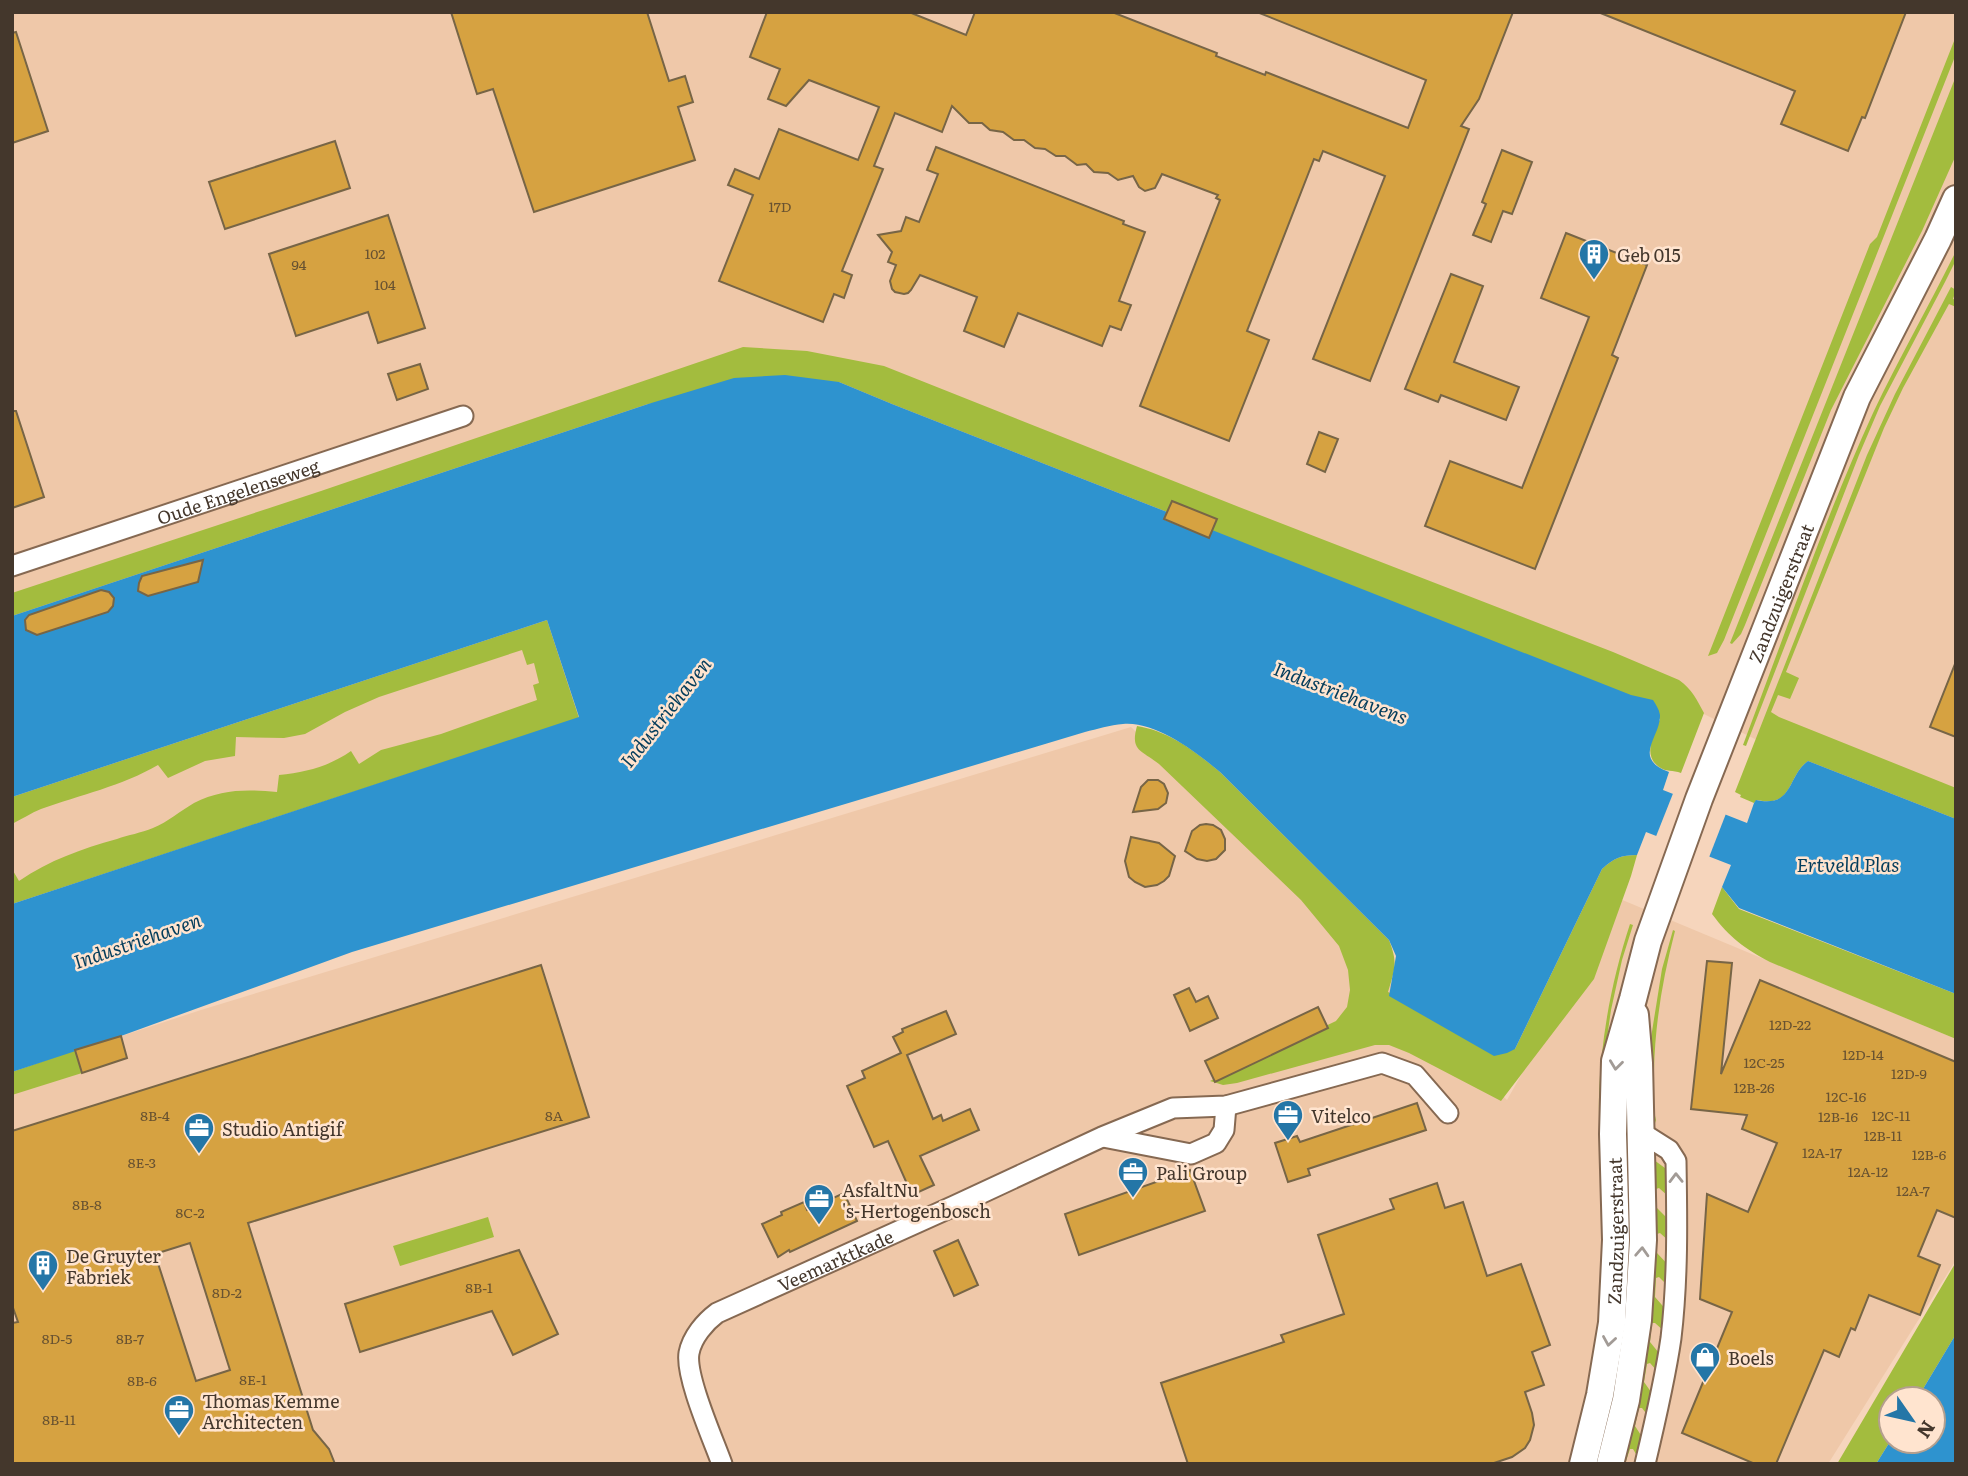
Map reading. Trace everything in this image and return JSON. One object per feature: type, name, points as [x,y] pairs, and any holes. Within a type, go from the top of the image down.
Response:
[{"type":"main road","name":"Zandzuigerstraat","points":[[1583,1464],[1600,1395],[1612,1323],[1616,1240],[1613,1134],[1615,1061],[1648,941],[1699,799],[1857,397],[1956,199]]},
{"type":"main road","name":"Zandzuigerstraat","points":[[1610,1464],[1626,1400],[1638,1320],[1643,1240],[1639,1063],[1633,999]]},
{"type":"street","name":"Oude Engelenseweg","points":[[12,566],[463,416]]},
{"type":"street","name":"Veemarktkade","points":[[722,1464],[691,1376],[689,1353],[706,1321],[717,1313],[1102,1137],[1173,1108],[1226,1105],[1382,1063],[1415,1075],[1448,1113]]},
{"type":"street","points":[[1102,1137],[1191,1154],[1216,1143],[1224,1130],[1226,1105]]},
{"type":"street","points":[[1639,1131],[1669,1150],[1676,1161],[1677,1240],[1671,1336],[1660,1405],[1645,1464]]},
{"type":"shaded area","points":[[12,12],[1956,12],[1956,837],[1667,696],[744,388],[12,626]]},
{"type":"shaded area","points":[[547,620],[579,718],[12,904],[12,797]]},
{"type":"shaded area","points":[[1131,727],[1507,1100],[1620,899],[1956,1039],[1956,1260],[1828,1464],[12,1464],[12,1072],[201,1010]]},
{"type":"green space","points":[[1956,36],[1956,54],[1724,640],[1717,653],[1708,656],[1870,244],[1877,237]]},
{"type":"green space","points":[[1956,76],[1956,155],[1922,231],[1831,410],[1745,625],[1732,644],[1730,643]]},
{"type":"green space","points":[[1956,251],[1956,260],[1880,406],[1746,746],[1743,745],[1855,453]]},
{"type":"green space","points":[[1951,287],[1956,290],[1953,299],[1956,300],[1956,307],[1949,304],[1884,428],[1786,672],[1799,678],[1790,699],[1778,695],[1771,712],[1956,788],[1956,819],[1808,761],[1801,767],[1784,795],[1778,799],[1757,800],[1754,803],[1735,792],[1867,455],[1895,394]]},
{"type":"green space","points":[[743,347],[807,351],[884,366],[1679,680],[1691,691],[1704,713],[1681,773],[1662,769],[1651,757],[1651,744],[1660,719],[1164,519],[1167,512],[839,382],[648,404],[12,616],[12,593]]},
{"type":"green space","points":[[547,620],[579,718],[12,904],[12,869],[19,881],[66,856],[153,828],[194,803],[214,795],[245,790],[277,792],[279,775],[316,768],[351,751],[359,764],[381,750],[441,734],[537,700],[533,685],[539,683],[534,663],[527,665],[522,650],[379,697],[305,734],[284,738],[236,737],[235,756],[205,761],[168,778],[158,765],[115,784],[41,809],[12,824],[12,797]]},
{"type":"green space","points":[[1137,726],[1171,737],[1220,772],[1389,940],[1394,966],[1388,992],[1515,1049],[1602,869],[1618,858],[1637,855],[1594,979],[1501,1101],[1389,1045],[1375,1045],[1237,1083],[1223,1085],[1210,1081],[1336,1021],[1347,1007],[1350,990],[1348,970],[1339,946],[1301,900],[1159,764],[1139,749],[1135,741]]},
{"type":"green space","points":[[1722,887],[1739,909],[1956,994],[1956,1039],[1770,962],[1752,952],[1731,936],[1712,914]]},
{"type":"green space","points":[[1630,924],[1633,925],[1622,960],[1605,1052],[1605,1275],[1593,1377],[1572,1464],[1569,1464],[1589,1383],[1598,1327],[1603,1226],[1599,1132],[1602,1052],[1613,987]]},
{"type":"green space","points":[[1673,930],[1675,931],[1658,1018],[1653,1090],[1656,1120],[1652,1123],[1650,1044],[1662,969]]},
{"type":"green space","points":[[75,1050],[82,1073],[12,1095],[12,1072]]},
{"type":"green space","points":[[1652,1160],[1669,1171],[1668,1196],[1659,1188],[1656,1189],[1657,1208],[1671,1222],[1669,1241],[1660,1233],[1657,1234],[1657,1253],[1671,1268],[1667,1285],[1659,1277],[1656,1278],[1655,1297],[1668,1312],[1664,1331],[1652,1323],[1650,1342],[1663,1358],[1658,1372],[1650,1363],[1647,1364],[1644,1382],[1656,1399],[1649,1417],[1639,1408],[1635,1426],[1646,1443],[1639,1459],[1633,1449],[1630,1449],[1625,1464],[1621,1464]]},
{"type":"green space","points":[[488,1217],[494,1237],[400,1266],[393,1246]]},
{"type":"green space","points":[[1956,1262],[1956,1334],[1925,1385],[1884,1385]]},
{"type":"green space","points":[[1877,1396],[1877,1455],[1882,1455],[1876,1464],[1837,1464]]},
{"type":"water","points":[[785,375],[839,382],[1167,512],[1165,520],[1209,538],[1212,530],[1631,695],[1653,700],[1660,715],[1650,754],[1658,766],[1669,772],[1663,790],[1747,823],[1756,800],[1768,801],[1784,795],[1801,767],[1808,761],[1956,819],[1956,994],[1739,908],[1722,887],[1731,865],[1646,832],[1637,855],[1618,858],[1602,869],[1515,1049],[1494,1056],[1389,996],[1396,956],[1389,940],[1220,772],[1175,739],[1149,727],[1123,724],[1085,732],[352,952],[121,1036],[12,1072],[12,904],[579,717],[547,620],[12,797],[12,616],[648,404],[734,378]]},
{"type":"water","points":[[1956,1334],[1956,1464],[1876,1464],[1882,1455],[1947,1455],[1947,1385],[1925,1385]]},
{"type":"pier","points":[[1674,791],[1727,811],[1708,860],[1655,839]]},
{"type":"building","points":[[451,12],[647,12],[669,81],[685,76],[693,102],[678,107],[695,160],[534,212],[493,89],[477,94]]},
{"type":"building","points":[[767,12],[909,12],[966,35],[975,12],[1112,12],[1217,53],[1216,56],[1265,75],[1266,72],[1408,128],[1426,80],[1257,12],[1513,12],[1479,99],[1461,126],[1469,129],[1370,381],[1313,359],[1385,176],[1323,151],[1319,161],[1314,159],[1247,331],[1269,340],[1229,441],[1140,406],[1220,200],[1216,198],[1218,195],[1162,174],[1155,188],[1145,191],[1139,187],[1133,176],[1118,180],[1108,173],[1094,172],[1086,164],[1077,165],[1065,156],[1056,156],[1045,149],[1035,148],[1024,140],[1014,140],[1003,132],[990,130],[982,123],[969,123],[952,106],[942,132],[895,113],[874,166],[883,169],[842,271],[852,275],[844,298],[834,294],[823,322],[719,281],[753,195],[728,185],[735,169],[759,179],[779,129],[858,160],[879,107],[809,80],[786,106],[768,99],[780,69],[750,57]]},
{"type":"building","points":[[1598,12],[1906,12],[1865,118],[1862,117],[1848,151],[1781,124],[1795,91]]},
{"type":"building","points":[[16,32],[48,131],[12,143],[12,33]]},
{"type":"building","points":[[335,141],[350,188],[225,229],[209,182]]},
{"type":"building","points":[[936,147],[1124,221],[1123,224],[1145,232],[1119,301],[1131,305],[1121,330],[1110,326],[1102,346],[1018,313],[1004,347],[964,331],[977,297],[920,275],[908,293],[895,292],[890,281],[896,265],[888,262],[892,252],[878,235],[901,231],[906,217],[919,222],[938,174],[927,170]]},
{"type":"building","points":[[1502,150],[1532,162],[1512,214],[1503,211],[1491,242],[1473,235],[1486,204],[1482,202]]},
{"type":"building","points":[[388,215],[425,328],[378,343],[368,312],[296,336],[269,254]]},
{"type":"building","points":[[1566,233],[1647,265],[1612,355],[1618,358],[1535,569],[1425,526],[1450,461],[1522,488],[1589,317],[1541,298]]},
{"type":"building","points":[[1451,274],[1483,286],[1454,362],[1519,387],[1506,420],[1441,395],[1438,402],[1405,389]]},
{"type":"building","points":[[420,364],[428,389],[397,400],[388,374]]},
{"type":"building","points":[[12,411],[16,411],[44,497],[12,508]]},
{"type":"building","points":[[1319,432],[1338,439],[1325,472],[1307,464]]},
{"type":"building","points":[[1172,501],[1217,519],[1209,538],[1164,519]]},
{"type":"building","points":[[203,560],[198,582],[148,596],[138,591],[142,576]]},
{"type":"building","points":[[101,590],[109,592],[114,598],[113,606],[108,612],[37,635],[26,630],[25,620],[29,615]]},
{"type":"building","points":[[1956,664],[1956,737],[1930,727]]},
{"type":"building","points":[[1148,780],[1158,780],[1164,784],[1168,793],[1166,803],[1158,809],[1133,812],[1141,787]]},
{"type":"building","points":[[1206,824],[1221,830],[1225,839],[1225,850],[1216,859],[1207,861],[1197,859],[1185,851],[1192,831]]},
{"type":"building","points":[[1131,837],[1159,843],[1175,856],[1169,876],[1164,881],[1145,887],[1129,877],[1125,861]]},
{"type":"building","points":[[1707,961],[1732,963],[1721,1074],[1760,980],[1956,1062],[1956,1218],[1937,1210],[1918,1256],[1940,1265],[1920,1315],[1869,1295],[1855,1330],[1851,1328],[1839,1357],[1824,1350],[1776,1464],[1755,1464],[1682,1433],[1732,1312],[1700,1299],[1707,1194],[1748,1212],[1777,1143],[1742,1129],[1747,1115],[1691,1109]]},
{"type":"building","points":[[541,965],[589,1117],[248,1223],[313,1430],[329,1449],[335,1464],[12,1464],[12,1323],[18,1322],[12,1305],[12,1131]],"holes":[[[190,1243],[230,1370],[196,1381],[155,1254]]]},
{"type":"building","points":[[1189,988],[1196,1002],[1208,996],[1218,1018],[1190,1031],[1174,995]]},
{"type":"building","points":[[1318,1007],[1328,1028],[1215,1082],[1205,1061]]},
{"type":"building","points":[[946,1011],[956,1034],[907,1055],[933,1119],[941,1115],[943,1121],[970,1109],[979,1130],[920,1156],[934,1185],[912,1195],[888,1141],[874,1147],[847,1086],[865,1078],[862,1071],[901,1053],[893,1037],[903,1032],[902,1029]]},
{"type":"building","points":[[121,1036],[127,1058],[82,1073],[75,1050]]},
{"type":"building","points":[[1417,1103],[1426,1130],[1308,1169],[1310,1175],[1288,1182],[1275,1143],[1297,1136],[1300,1142]]},
{"type":"building","points":[[1190,1170],[1205,1211],[1079,1255],[1065,1214]]},
{"type":"building","points":[[1437,1183],[1445,1208],[1463,1202],[1487,1276],[1521,1264],[1550,1345],[1532,1352],[1544,1385],[1525,1392],[1534,1425],[1525,1448],[1512,1457],[1491,1464],[1188,1464],[1161,1383],[1284,1342],[1281,1335],[1344,1314],[1318,1235],[1394,1209],[1390,1199]]},
{"type":"building","points":[[844,1193],[857,1221],[778,1257],[762,1224],[804,1202],[807,1210]]},
{"type":"building","points":[[958,1240],[978,1285],[954,1296],[934,1251]]},
{"type":"building","points":[[519,1250],[558,1334],[513,1355],[492,1311],[360,1352],[345,1304]]},
{"type":"place","name":"Geb 015","points":[[1594,281]]},
{"type":"place","name":"Vitelco","points":[[1288,1142]]},
{"type":"place","name":"Studio Antigif","points":[[199,1155]]},
{"type":"place","name":"Pali Group","points":[[1133,1199]]},
{"type":"place","name":"AsfaltNu 's-Hertogenbosch","points":[[819,1226]]},
{"type":"place","name":"De Gruyter Fabriek","points":[[43,1292]]},
{"type":"place","name":"Boels","points":[[1705,1384]]},
{"type":"place","name":"Thomas Kemme Architecten","points":[[179,1437]]},
{"type":"water label","name":"Industriehavens","points":[[1341,692]]},
{"type":"water label","name":"Industriehaven","points":[[665,712]]},
{"type":"water label","name":"Ertveld Plas","points":[[1848,864]]},
{"type":"water label","name":"Industriehaven","points":[[137,940]]}]
